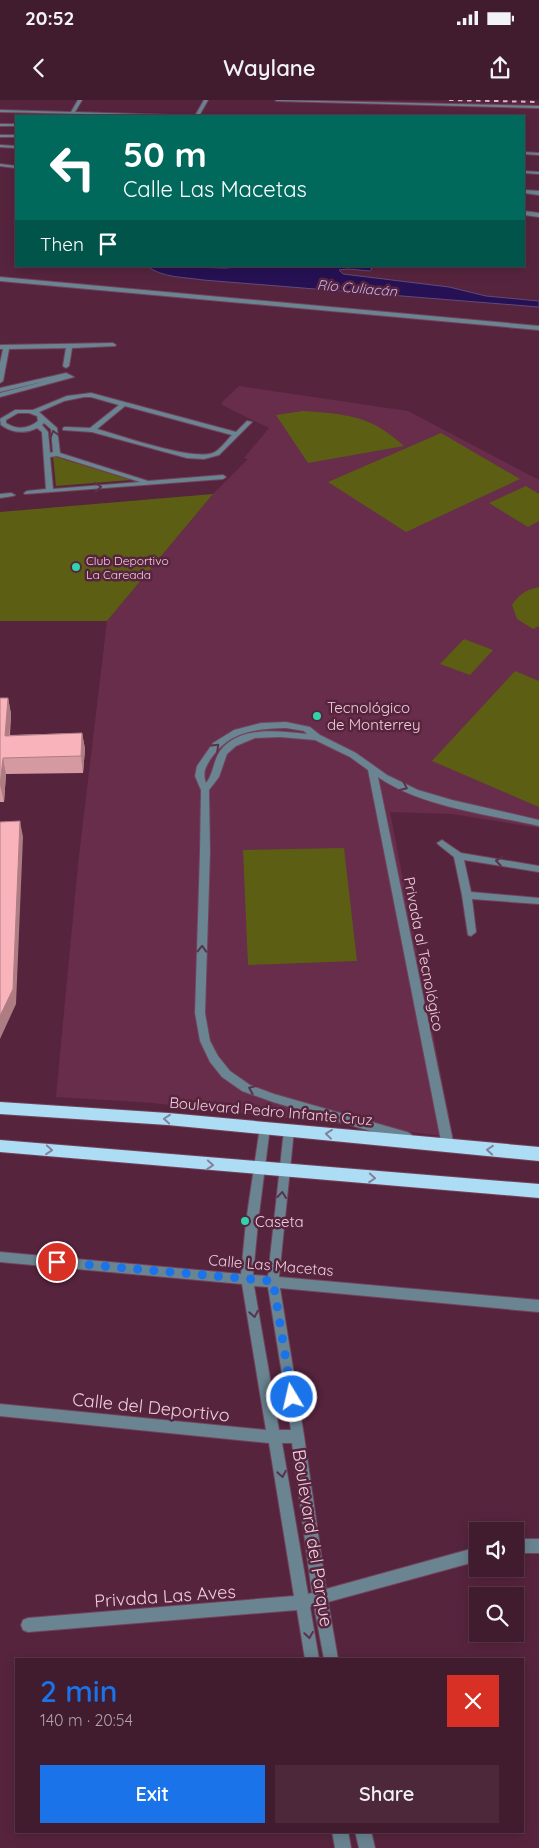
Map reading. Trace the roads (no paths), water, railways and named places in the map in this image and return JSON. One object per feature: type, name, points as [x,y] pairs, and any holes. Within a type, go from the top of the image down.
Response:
[{"type":"highway","name":"Boulevard Pedro Infante Cruz","points":[[0,1108],[289,1130],[539,1154]]},
{"type":"highway","points":[[0,1146],[539,1191]]},
{"type":"street","points":[[72,113],[80,100]]},
{"type":"street","points":[[198,115],[206,100]]},
{"type":"street","points":[[277,100],[539,107]]},
{"type":"street","points":[[0,111],[138,115]]},
{"type":"street","points":[[0,124],[15,125]]},
{"type":"street","points":[[0,136],[15,136]]},
{"type":"street","points":[[0,146],[15,147]]},
{"type":"street","points":[[525,153],[539,154]]},
{"type":"street","points":[[0,165],[15,167]]},
{"type":"street","points":[[525,172],[539,173]]},
{"type":"street","points":[[525,192],[539,193]]},
{"type":"street","points":[[525,214],[539,215]]},
{"type":"street","points":[[0,279],[539,328]]},
{"type":"street","points":[[0,381],[3,347],[113,345]]},
{"type":"street","points":[[66,366],[69,346]]},
{"type":"street","points":[[0,390],[61,376],[69,375],[71,377],[0,395]]},
{"type":"street","points":[[39,415],[73,397],[91,395],[237,434]]},
{"type":"street","points":[[92,430],[124,404]]},
{"type":"street","points":[[38,425],[20,430],[3,427],[3,415],[17,411],[39,415],[55,431],[57,454]]},
{"type":"street","points":[[38,425],[39,415]]},
{"type":"street","points":[[65,429],[92,430],[186,456],[204,458],[217,454],[249,422]]},
{"type":"street","points":[[38,425],[45,432],[50,491]]},
{"type":"street","points":[[47,455],[57,454],[151,483]]},
{"type":"street","points":[[27,494],[223,477]]},
{"type":"street","points":[[0,496],[11,495]]},
{"type":"street","points":[[432,1145],[273,1098],[246,1088],[226,1074],[214,1059],[205,1041],[200,1013],[205,790],[199,776],[206,758],[216,746],[237,732],[261,726],[286,725],[307,730],[400,785],[430,797],[539,823]]},
{"type":"street","points":[[205,790],[215,777],[217,764],[224,752],[240,740],[258,735],[275,734],[316,737]]},
{"type":"street","name":"Privada al Tecnológico","points":[[372,769],[448,1146]]},
{"type":"street","points":[[442,843],[458,856],[539,869]]},
{"type":"street","points":[[458,856],[467,896],[471,932]]},
{"type":"street","points":[[467,896],[539,901]]},
{"type":"street","name":"Boulevard del Parque","points":[[265,1128],[248,1254],[247,1279],[276,1437],[312,1658]]},
{"type":"street","name":"Boulevard del Parque","points":[[289,1130],[273,1281],[298,1436],[320,1599],[331,1658]]},
{"type":"street","name":"Calle Las Macetas","points":[[0,1257],[539,1306]]},
{"type":"street","name":"Calle del Deportivo","points":[[0,1410],[276,1437],[298,1436]]},
{"type":"street","points":[[524,1546],[539,1546]]},
{"type":"street","name":"Privada Las Aves","points":[[28,1625],[303,1602],[320,1599],[469,1557]]},
{"type":"street","points":[[340,1833],[343,1848]]},
{"type":"street","points":[[363,1833],[367,1848]]},
{"type":"water","name":"Río Culiacán","points":[[148,267],[369,267],[372,269],[370,271],[339,270],[343,274],[449,287],[486,296],[539,301],[539,307],[203,280],[167,275]]},
{"type":"railway","points":[[449,100],[539,102]]},
{"type":"place","name":"Club Deportivo La Careada","points":[[76,567]]},
{"type":"place","name":"Tecnológico de Monterrey","points":[[317,716]]},
{"type":"place","name":"Caseta","points":[[245,1221]]}]
